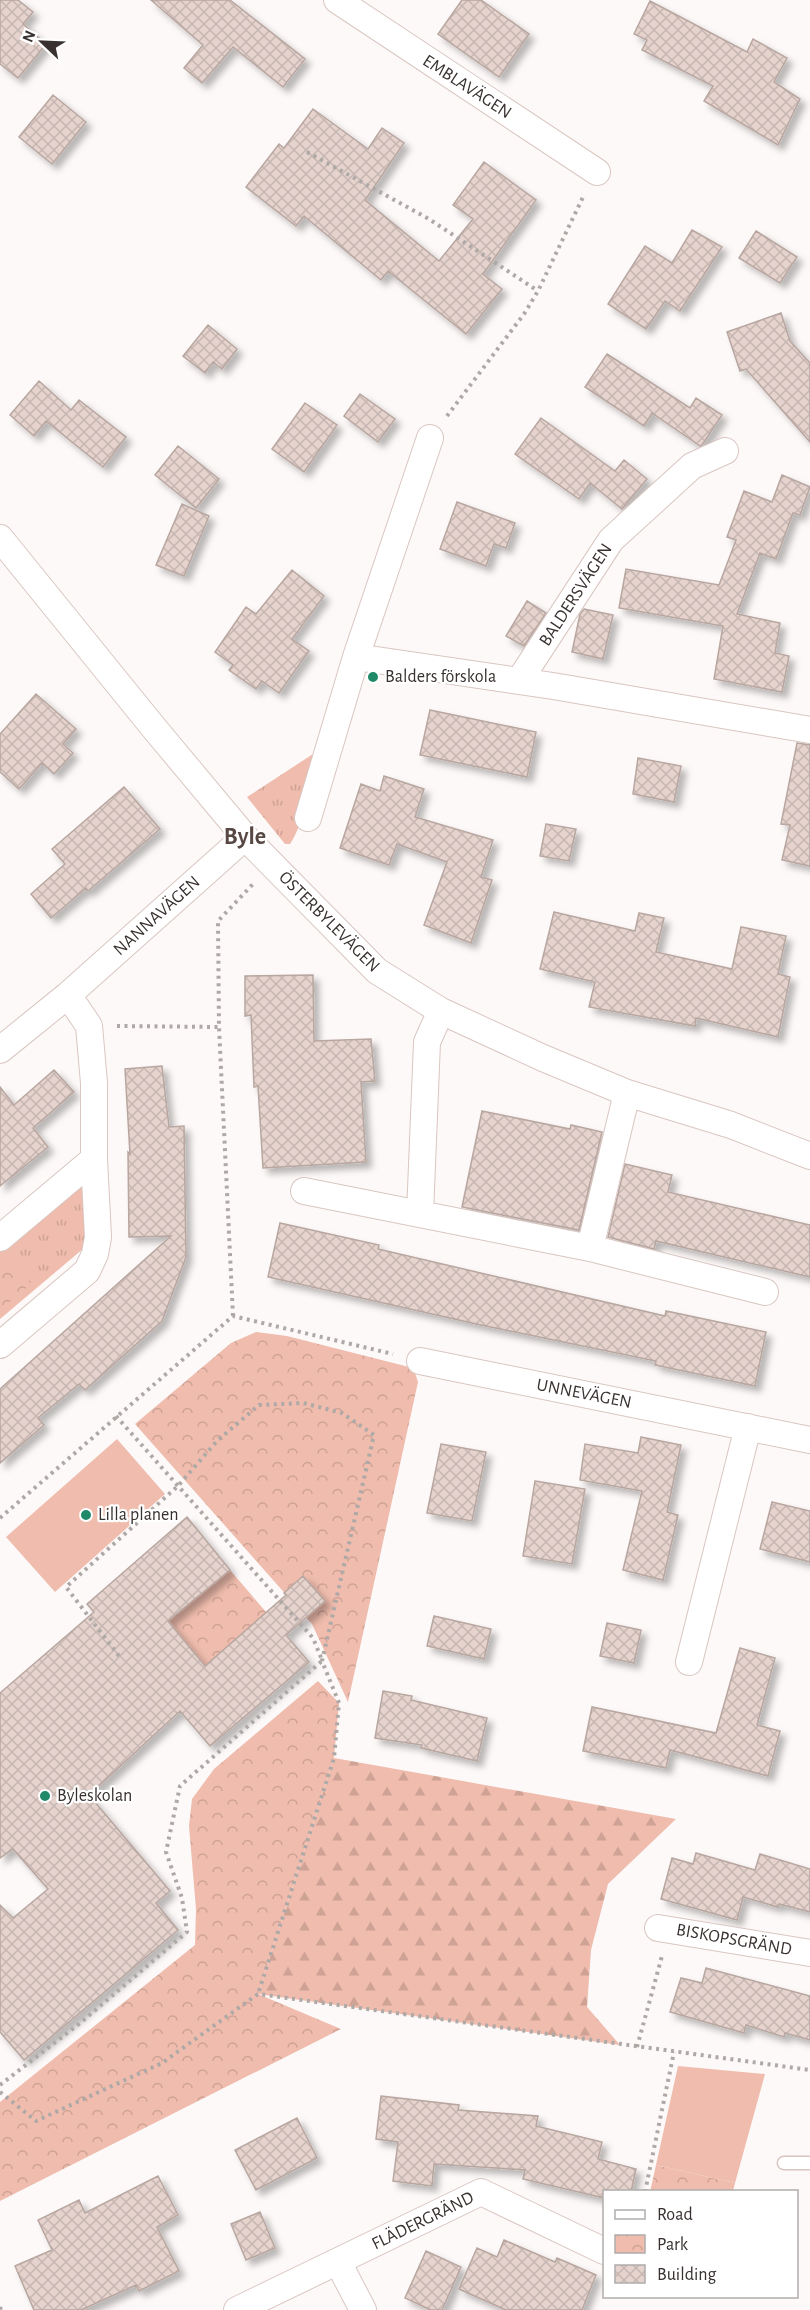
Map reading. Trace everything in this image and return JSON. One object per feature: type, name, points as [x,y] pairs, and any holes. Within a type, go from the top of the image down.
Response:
[{"type":"street","name":"EMBLAVÄGEN","points":[[337,0],[597,172]]},
{"type":"street","points":[[308,818],[356,657],[430,438]]},
{"type":"street","name":"BALDERSVÄGEN","points":[[519,681],[611,540],[692,466],[726,451]]},
{"type":"street","name":"ÖSTERBYLEVÄGEN","points":[[0,538],[245,837],[377,971],[441,1011],[627,1093],[731,1125],[810,1156]]},
{"type":"street","points":[[356,657],[519,681],[810,730]]},
{"type":"street","name":"NANNAVÄGEN","points":[[0,1050],[68,995],[245,837]]},
{"type":"street","points":[[0,1345],[87,1271],[95,1254],[98,1237],[94,1158],[94,1083],[89,1026],[68,995]]},
{"type":"street","points":[[420,1214],[427,1042],[441,1011]]},
{"type":"street","points":[[590,1248],[627,1093]]},
{"type":"street","points":[[0,1238],[94,1158]]},
{"type":"street","points":[[304,1191],[590,1248],[765,1292]]},
{"type":"street","name":"UNNEVÄGEN","points":[[420,1361],[810,1440]]},
{"type":"street","points":[[689,1662],[748,1427]]},
{"type":"street","name":"BISKOPSGRÄND","points":[[664,1929],[810,1953]]},
{"type":"street","name":"FLÄDERGRÄND","points":[[237,2310],[482,2192],[603,2251]]},
{"type":"street","points":[[338,2262],[363,2310]]},
{"type":"lane","points":[[784,2163],[810,2163]]},
{"type":"path","points":[[307,152],[429,219],[538,291]]},
{"type":"path","points":[[430,438],[524,314],[538,291],[571,220],[597,172]]},
{"type":"path","points":[[233,1316],[219,1028],[218,921],[271,864]]},
{"type":"path","points":[[89,1026],[219,1028]]},
{"type":"path","points":[[233,1316],[420,1361]]},
{"type":"path","points":[[0,1518],[233,1316]]},
{"type":"path","points":[[0,2085],[79,2024],[187,1932],[182,1898],[166,1852],[180,1786],[322,1661],[374,1435],[342,1413],[303,1403],[259,1406],[218,1441],[178,1486],[66,1587],[118,1656]]},
{"type":"path","points":[[0,2092],[36,2121],[162,2063],[258,1994],[334,1758],[339,1703],[314,1638],[116,1416]]},
{"type":"path","points":[[637,2047],[664,1929]]},
{"type":"path","points":[[258,1994],[810,2070]]},
{"type":"path","points":[[645,2190],[674,2052]]},
{"type":"green space","points":[[313,754],[309,788],[300,825],[290,844],[285,844],[247,797]]},
{"type":"green space","points":[[69,1180],[96,1187],[84,1248],[0,1319],[0,1238]]},
{"type":"green space","points":[[8,1256],[31,1284],[0,1310],[0,1263]]},
{"type":"green space","points":[[256,1332],[287,1336],[409,1367],[415,1373],[418,1382],[348,1702],[312,1624],[135,1424],[231,1343]]},
{"type":"green space","name":"Lilla planen","points":[[117,1439],[165,1494],[55,1592],[6,1537]]},
{"type":"green space","points":[[230,1570],[266,1612],[208,1670],[165,1617],[199,1596]]},
{"type":"green space","points":[[318,1681],[339,1703],[334,1758],[258,1994],[341,2029],[0,2201],[0,2102],[195,1945],[196,1909],[189,1826],[192,1799],[214,1769]]},
{"type":"green space","points":[[334,1758],[676,1819],[608,1884],[591,1950],[587,2007],[620,2045],[258,1994]]},
{"type":"green space","points":[[678,2066],[765,2074],[735,2183],[656,2165]]},
{"type":"green space","points":[[656,2165],[735,2183],[733,2190],[650,2190]]},
{"type":"building","points":[[0,0],[18,0],[33,12],[23,24],[46,44],[18,78],[0,64]]},
{"type":"building","points":[[151,0],[230,0],[305,59],[283,87],[233,47],[202,83],[184,68],[203,45]]},
{"type":"building","points":[[462,0],[481,0],[529,34],[499,77],[438,34]]},
{"type":"building","points":[[650,1],[747,52],[753,39],[787,58],[774,82],[800,99],[778,145],[704,101],[713,86],[642,50],[647,40],[634,34]]},
{"type":"building","points":[[53,95],[86,122],[52,164],[19,137]]},
{"type":"building","points":[[313,109],[368,149],[382,128],[404,143],[365,200],[439,261],[473,219],[453,205],[484,162],[536,200],[483,274],[502,289],[466,334],[388,271],[381,280],[304,216],[296,226],[246,187],[279,144],[284,148]]},
{"type":"building","points":[[692,230],[722,247],[680,311],[665,301],[646,329],[608,304],[645,246],[672,263]]},
{"type":"building","points":[[756,231],[797,257],[780,283],[739,258]]},
{"type":"building","points":[[781,313],[790,341],[810,363],[810,442],[746,369],[740,371],[727,332]]},
{"type":"building","points":[[208,325],[237,349],[222,369],[213,362],[205,373],[183,356]]},
{"type":"building","points":[[607,354],[690,408],[696,398],[722,415],[702,445],[700,446],[652,413],[644,426],[585,387]]},
{"type":"building","points":[[39,381],[71,410],[79,400],[126,437],[103,467],[46,421],[34,436],[10,415]]},
{"type":"building","points":[[360,394],[395,419],[378,442],[344,416]]},
{"type":"building","points":[[305,403],[337,425],[304,472],[272,449]]},
{"type":"building","points":[[541,418],[615,471],[624,460],[647,479],[622,509],[590,483],[579,499],[515,454]]},
{"type":"building","points":[[178,446],[219,479],[196,508],[155,475]]},
{"type":"building","points":[[782,475],[810,487],[800,515],[793,513],[776,559],[760,553],[737,614],[780,623],[775,653],[789,656],[782,692],[714,679],[723,626],[619,608],[626,569],[719,585],[736,540],[727,537],[744,491],[772,502]]},
{"type":"building","points":[[457,502],[515,523],[506,548],[494,544],[486,566],[440,549]]},
{"type":"building","points":[[182,504],[209,516],[184,576],[156,565]]},
{"type":"building","points":[[292,570],[324,596],[292,639],[309,651],[279,693],[262,681],[256,689],[229,670],[233,665],[215,652],[246,607],[256,614]]},
{"type":"building","points":[[527,601],[546,613],[524,646],[506,636]]},
{"type":"building","points":[[584,609],[613,615],[603,659],[572,652],[580,614]]},
{"type":"building","points":[[36,694],[76,729],[63,744],[73,753],[54,774],[42,763],[19,789],[0,772],[0,734]]},
{"type":"building","points":[[430,710],[536,732],[527,777],[420,755]]},
{"type":"building","points":[[797,743],[810,745],[810,866],[782,860],[790,825],[781,824]]},
{"type":"building","points":[[638,758],[681,766],[674,802],[633,794]]},
{"type":"building","points":[[384,776],[424,789],[415,817],[493,840],[481,877],[492,880],[471,943],[424,925],[447,862],[397,844],[389,865],[340,848],[361,784],[380,791]]},
{"type":"building","points":[[124,787],[160,829],[88,891],[86,888],[51,918],[31,894],[65,864],[52,849]]},
{"type":"building","points":[[546,824],[576,829],[569,861],[540,856]]},
{"type":"building","points":[[554,912],[635,931],[639,913],[664,918],[656,952],[732,969],[741,927],[786,936],[778,974],[790,977],[778,1037],[696,1018],[695,1026],[589,1007],[595,982],[540,969]]},
{"type":"building","points":[[313,975],[314,1041],[371,1039],[375,1081],[361,1082],[366,1162],[263,1168],[258,1086],[254,1087],[251,1015],[245,1016],[245,976]]},
{"type":"building","points":[[162,1066],[169,1127],[184,1126],[186,1257],[162,1321],[85,1390],[79,1384],[38,1418],[44,1425],[0,1463],[0,1389],[171,1236],[129,1237],[128,1152],[130,1154],[125,1069]]},
{"type":"building","points":[[54,1070],[74,1092],[33,1128],[48,1147],[0,1186],[0,1087],[14,1105]]},
{"type":"building","points":[[482,1111],[570,1129],[571,1125],[602,1132],[579,1230],[462,1207]]},
{"type":"building","points":[[625,1164],[672,1175],[668,1192],[810,1225],[810,1277],[656,1241],[654,1249],[608,1237]]},
{"type":"building","points":[[280,1223],[379,1245],[378,1249],[665,1316],[666,1311],[766,1332],[755,1386],[655,1365],[656,1361],[481,1325],[268,1277]]},
{"type":"building","points":[[641,1437],[681,1445],[667,1512],[678,1515],[663,1580],[623,1570],[642,1491],[580,1480],[585,1444],[638,1453]]},
{"type":"building","points":[[441,1444],[486,1452],[472,1521],[427,1513]]},
{"type":"building","points":[[535,1481],[585,1489],[572,1564],[523,1556]]},
{"type":"building","points":[[772,1502],[810,1511],[810,1562],[760,1549]]},
{"type":"building","name":"Byleskolan","points":[[187,1517],[230,1570],[168,1621],[205,1666],[286,1595],[284,1593],[303,1576],[325,1601],[286,1635],[309,1662],[210,1746],[180,1711],[89,1795],[170,1891],[156,1903],[178,1930],[24,2060],[0,2032],[0,1905],[13,1918],[48,1889],[13,1849],[0,1858],[0,1693],[94,1612],[87,1604]]},
{"type":"building","points":[[434,1616],[491,1629],[484,1659],[427,1646]]},
{"type":"building","points":[[607,1623],[641,1630],[634,1663],[600,1656]]},
{"type":"building","points":[[740,1648],[775,1658],[757,1725],[780,1731],[768,1776],[670,1750],[666,1768],[583,1751],[592,1707],[716,1733]]},
{"type":"building","points":[[383,1691],[412,1696],[411,1700],[487,1718],[477,1761],[421,1748],[422,1745],[375,1738]]},
{"type":"building","points":[[696,1853],[755,1870],[760,1854],[810,1869],[810,1912],[779,1904],[778,1907],[743,1897],[737,1920],[661,1899],[672,1858],[693,1864]]},
{"type":"building","points":[[706,1968],[810,1996],[810,2040],[785,2033],[784,2037],[746,2025],[744,2033],[670,2012],[681,1978],[702,1983]]},
{"type":"building","points":[[381,2096],[459,2105],[458,2110],[538,2116],[536,2126],[602,2142],[598,2159],[636,2169],[631,2190],[603,2190],[603,2198],[523,2179],[525,2170],[434,2164],[432,2186],[393,2181],[398,2142],[376,2139]]},
{"type":"building","points":[[297,2118],[317,2158],[256,2190],[235,2150]]},
{"type":"building","points":[[158,2176],[178,2215],[157,2227],[179,2271],[139,2291],[136,2285],[81,2310],[34,2310],[15,2266],[52,2250],[38,2220],[79,2200],[85,2213]]},
{"type":"building","points":[[260,2212],[275,2248],[246,2260],[231,2224]]},
{"type":"building","points":[[504,2240],[555,2262],[557,2258],[596,2275],[582,2310],[506,2310],[459,2289],[477,2248],[497,2257]]},
{"type":"building","points":[[426,2251],[461,2267],[442,2310],[431,2310],[405,2298]]},
{"type":"place","name":"Balders förskola","points":[[373,677]]},
{"type":"place","name":"Lilla planen","points":[[86,1515]]},
{"type":"place","name":"Byleskolan","points":[[45,1796]]},
{"type":"district","name":"Byle","points":[[245,837]]}]
